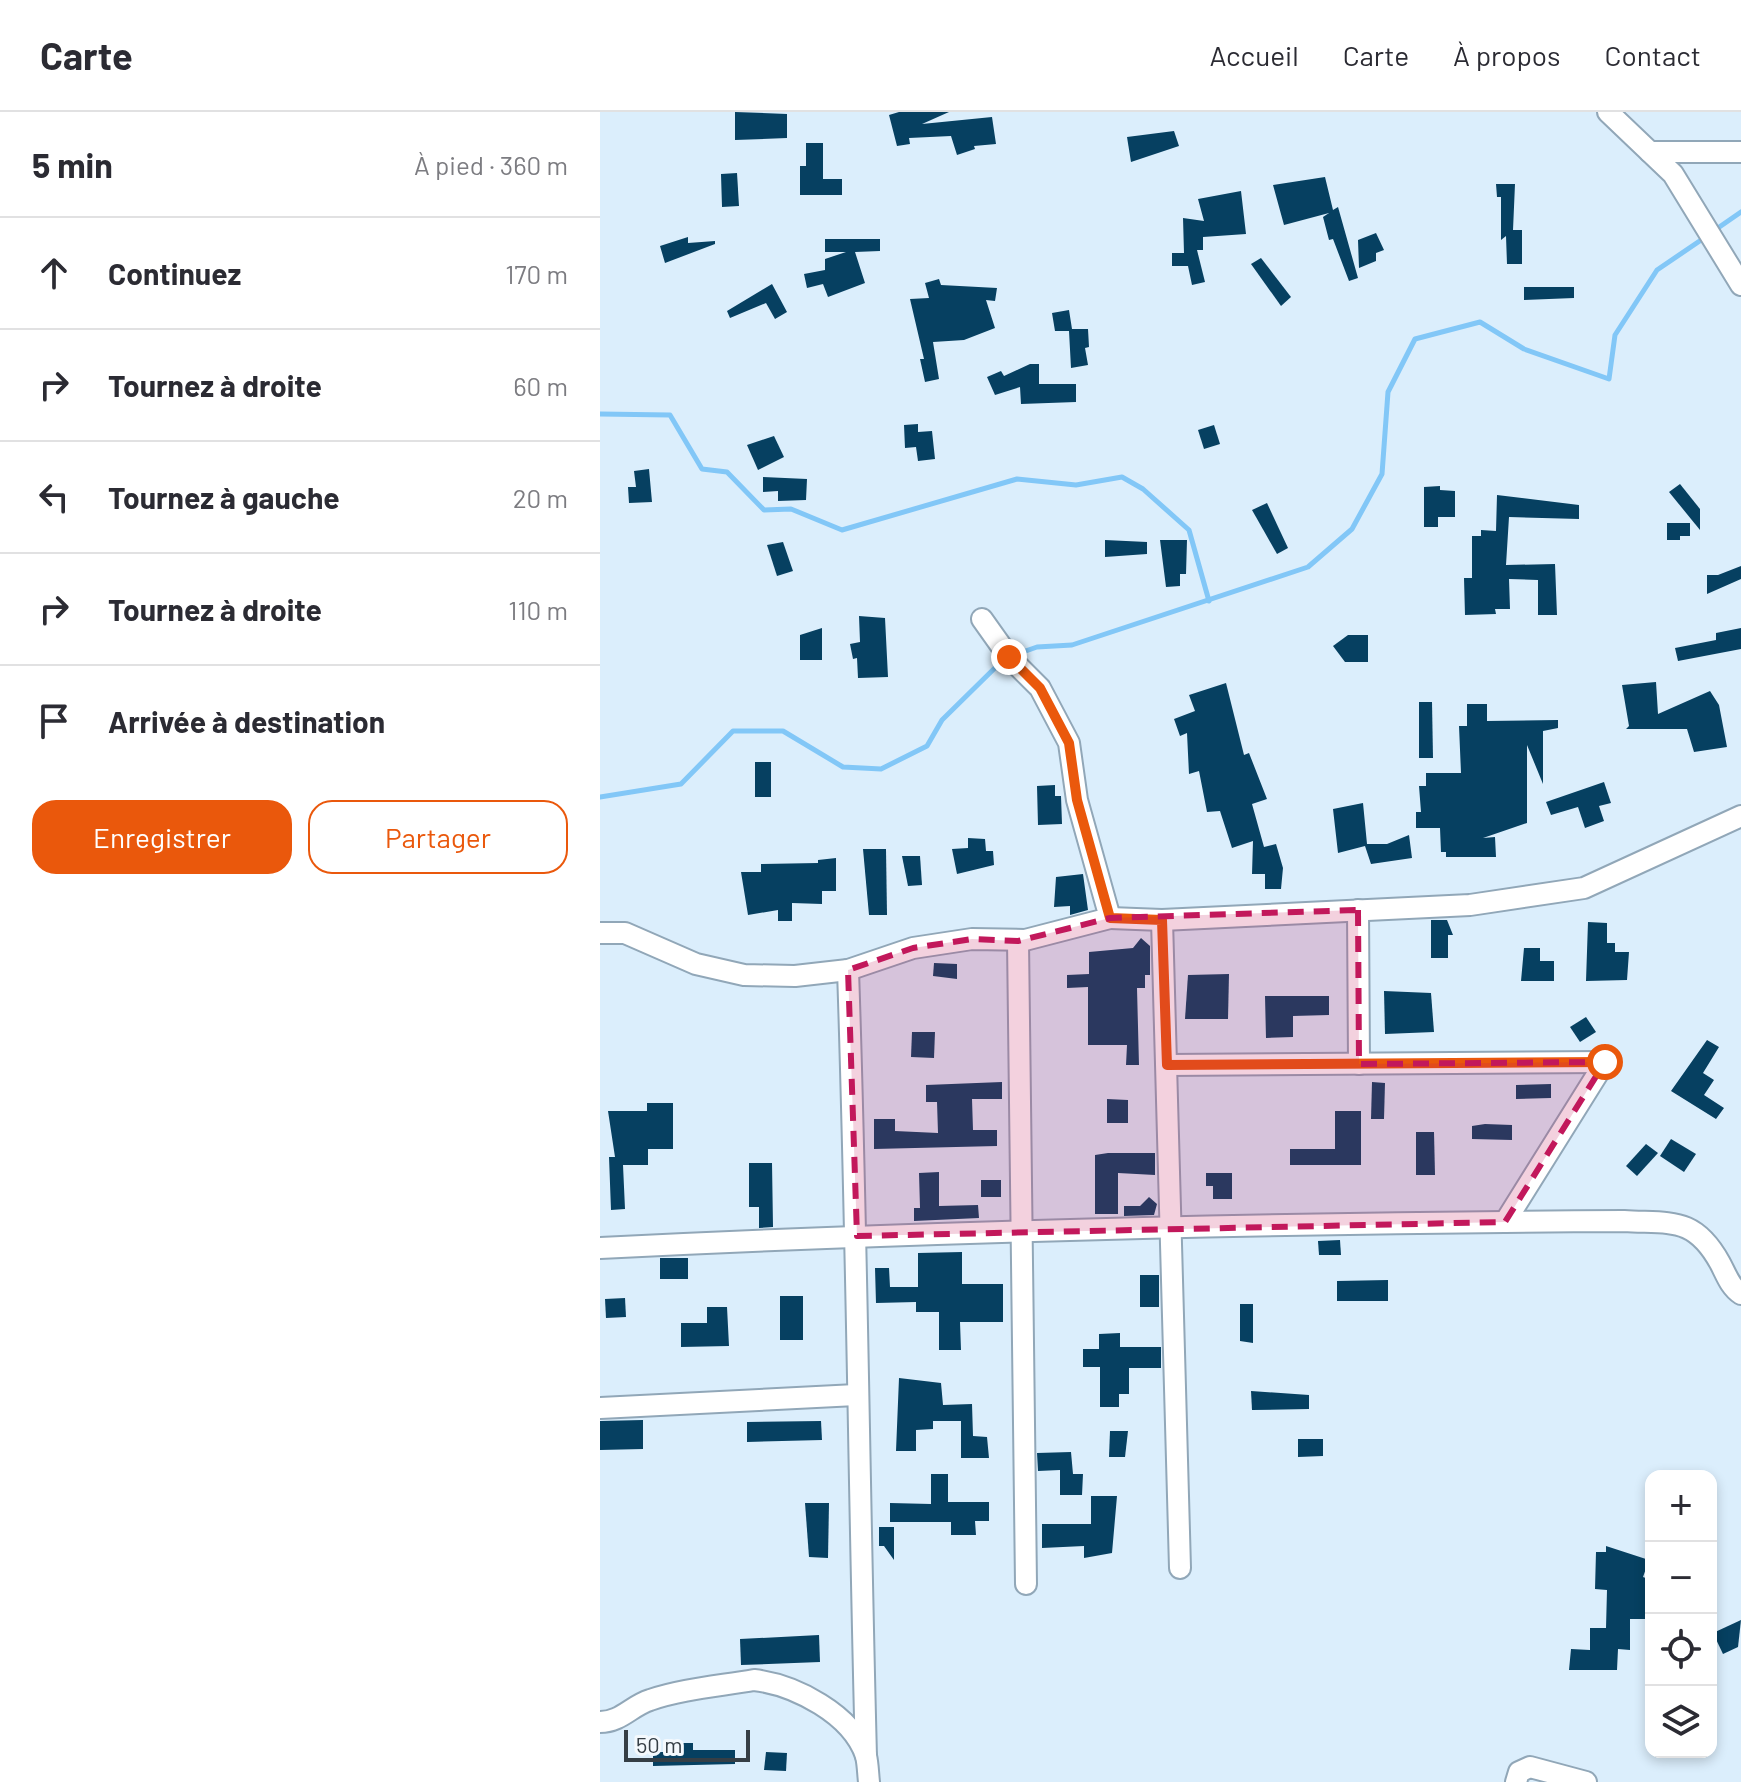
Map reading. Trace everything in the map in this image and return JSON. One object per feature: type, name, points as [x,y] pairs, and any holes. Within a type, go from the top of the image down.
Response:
[{"type":"street","points":[[1608,112],[1673,174],[1741,285]]},
{"type":"street","points":[[1650,152],[1741,152]]},
{"type":"street","points":[[982,619],[1009,657],[1040,688],[1069,743],[1077,800],[1110,918]]},
{"type":"street","points":[[600,933],[625,933],[696,964],[744,975],[795,976],[848,970],[927,946],[972,939],[1018,941],[1110,918],[1162,920],[1470,905],[1584,888],[1741,816]]},
{"type":"street","points":[[1358,910],[1359,1064]]},
{"type":"street","points":[[1162,920],[1173,1227],[1180,1568]]},
{"type":"street","points":[[1018,941],[1026,1584]]},
{"type":"street","points":[[848,970],[857,1236],[856,1395],[869,1782]]},
{"type":"street","points":[[1167,1065],[1605,1062],[1505,1222]]},
{"type":"street","points":[[600,1248],[857,1236],[1173,1227],[1505,1222],[1685,1224],[1711,1247],[1734,1289],[1741,1294]]},
{"type":"street","points":[[600,1408],[856,1395]]},
{"type":"street","points":[[600,1722],[618,1720],[638,1705],[663,1696],[754,1680],[826,1707],[852,1733],[866,1756]]},
{"type":"street","points":[[1516,1782],[1519,1772],[1530,1767],[1586,1782]]},
{"type":"highlighted area","points":[[1358,910],[1359,1064],[1605,1062],[1505,1222],[857,1236],[848,970],[913,948],[972,939],[1018,941],[1110,918]]},
{"type":"building","points":[[735,112],[787,114],[787,138],[735,140]]},
{"type":"building","points":[[899,112],[949,112],[922,124],[992,117],[996,144],[974,146],[975,149],[957,155],[951,136],[909,138],[910,144],[897,146],[889,115]]},
{"type":"building","points":[[1174,131],[1179,146],[1131,162],[1127,137]]},
{"type":"building","points":[[806,143],[823,143],[823,179],[842,179],[842,195],[800,195],[800,166],[806,166]]},
{"type":"building","points":[[737,173],[739,206],[722,207],[721,174]]},
{"type":"building","points":[[1325,177],[1333,210],[1338,207],[1358,278],[1349,281],[1333,239],[1329,240],[1323,217],[1329,213],[1284,225],[1273,185]]},
{"type":"building","points":[[1496,184],[1515,184],[1513,230],[1522,230],[1522,264],[1507,264],[1506,236],[1501,240],[1501,197],[1497,197]]},
{"type":"building","points":[[1241,191],[1246,234],[1203,237],[1203,250],[1197,250],[1205,282],[1192,285],[1188,266],[1172,266],[1172,253],[1184,253],[1183,218],[1204,221],[1198,199]]},
{"type":"building","points":[[1376,233],[1384,250],[1376,253],[1376,261],[1359,268],[1358,240]]},
{"type":"building","points":[[688,237],[688,243],[715,241],[715,244],[665,263],[660,246]]},
{"type":"building","points":[[825,239],[880,239],[880,251],[855,252],[865,283],[828,297],[823,284],[807,288],[804,274],[825,270],[825,259],[846,252],[825,252]]},
{"type":"building","points":[[1261,258],[1291,297],[1281,306],[1251,264]]},
{"type":"building","points":[[939,279],[941,285],[997,288],[995,301],[986,300],[995,328],[964,340],[933,342],[939,379],[925,382],[920,359],[924,359],[910,299],[929,298],[925,283]]},
{"type":"building","points":[[772,284],[787,312],[775,319],[766,303],[730,318],[727,311]]},
{"type":"building","points":[[1524,287],[1574,287],[1574,298],[1524,300]]},
{"type":"building","points":[[1069,310],[1072,329],[1088,329],[1089,347],[1085,348],[1088,365],[1071,368],[1069,331],[1055,331],[1052,313]]},
{"type":"building","points":[[1030,364],[1039,364],[1039,384],[1076,384],[1076,402],[1021,404],[1020,387],[995,395],[987,377],[1001,371],[1004,376]]},
{"type":"building","points":[[918,424],[918,432],[932,431],[935,459],[918,461],[916,447],[905,448],[904,425]]},
{"type":"building","points":[[1214,425],[1220,444],[1204,449],[1198,430]]},
{"type":"building","points":[[774,436],[784,457],[758,470],[747,445]]},
{"type":"building","points":[[649,469],[652,502],[629,503],[628,487],[636,487],[634,471]]},
{"type":"building","points":[[763,477],[807,479],[806,500],[778,501],[778,491],[763,492]]},
{"type":"building","points":[[1680,484],[1700,509],[1700,530],[1669,492]]},
{"type":"building","points":[[1440,486],[1440,490],[1455,491],[1455,517],[1438,517],[1438,527],[1424,527],[1424,487]]},
{"type":"building","points":[[1497,495],[1579,505],[1579,519],[1509,517],[1506,565],[1555,564],[1557,615],[1538,615],[1538,580],[1509,579],[1510,609],[1495,609],[1496,614],[1465,615],[1464,578],[1472,578],[1472,536],[1481,536],[1481,530],[1496,531]]},
{"type":"building","points":[[1267,503],[1288,548],[1277,554],[1252,510]]},
{"type":"building","points":[[1667,523],[1690,523],[1690,536],[1667,540]]},
{"type":"building","points":[[1105,540],[1147,542],[1147,554],[1105,557]]},
{"type":"building","points":[[1160,540],[1187,540],[1186,574],[1180,574],[1180,586],[1166,587]]},
{"type":"building","points":[[783,542],[793,571],[777,576],[767,545]]},
{"type":"building","points":[[1741,566],[1741,579],[1707,594],[1707,575],[1718,575]]},
{"type":"building","points":[[859,616],[885,618],[888,677],[858,678],[857,658],[853,659],[850,644],[860,642]]},
{"type":"building","points":[[822,628],[822,660],[800,660],[800,635]]},
{"type":"building","points":[[1741,628],[1741,649],[1678,661],[1675,648],[1716,640],[1716,633]]},
{"type":"building","points":[[1348,635],[1368,635],[1368,662],[1345,662],[1333,646]]},
{"type":"building","points":[[1656,682],[1658,714],[1710,691],[1719,705],[1727,747],[1694,752],[1687,729],[1626,729],[1629,726],[1622,685]]},
{"type":"building","points":[[1226,683],[1244,755],[1249,753],[1267,799],[1252,804],[1264,847],[1276,844],[1283,868],[1281,889],[1265,889],[1265,874],[1252,874],[1253,841],[1232,848],[1220,811],[1207,812],[1199,771],[1189,774],[1187,733],[1180,736],[1174,719],[1195,711],[1189,695]]},
{"type":"building","points":[[1419,702],[1432,702],[1433,758],[1419,758]]},
{"type":"building","points":[[1467,704],[1487,704],[1487,721],[1558,720],[1558,728],[1543,731],[1543,784],[1527,745],[1527,823],[1483,838],[1495,837],[1496,857],[1446,857],[1446,852],[1441,852],[1440,828],[1416,828],[1416,812],[1421,812],[1419,786],[1426,786],[1426,773],[1461,773],[1459,726],[1467,726]]},
{"type":"building","points":[[755,762],[771,762],[771,797],[755,797]]},
{"type":"building","points":[[1604,782],[1611,803],[1599,806],[1604,821],[1585,828],[1578,807],[1551,815],[1546,802]]},
{"type":"building","points":[[1055,785],[1055,796],[1061,796],[1062,824],[1038,825],[1037,786]]},
{"type":"building","points":[[1363,803],[1367,844],[1387,844],[1409,835],[1412,858],[1371,864],[1365,846],[1338,853],[1333,809]]},
{"type":"building","points":[[968,838],[985,839],[986,851],[993,851],[994,865],[957,874],[952,849],[968,848]]},
{"type":"building","points":[[863,849],[886,849],[887,915],[869,915]]},
{"type":"building","points":[[902,856],[920,856],[922,885],[908,886]]},
{"type":"building","points":[[836,858],[836,891],[822,891],[822,904],[792,903],[792,921],[778,921],[778,910],[748,915],[741,872],[761,872],[761,864],[818,863],[818,860]]},
{"type":"building","points":[[1083,874],[1088,910],[1070,915],[1070,906],[1054,907],[1056,877]]},
{"type":"building","points":[[1431,920],[1447,920],[1453,935],[1448,935],[1448,958],[1431,958]]},
{"type":"building","points":[[1588,922],[1607,923],[1607,943],[1615,943],[1615,952],[1629,952],[1627,980],[1586,981]]},
{"type":"building","points":[[1141,938],[1150,946],[1150,975],[1145,975],[1145,988],[1137,988],[1139,1065],[1126,1065],[1127,1045],[1088,1045],[1088,987],[1067,988],[1067,975],[1089,974],[1089,952],[1133,948]]},
{"type":"building","points":[[1524,948],[1540,948],[1540,961],[1554,961],[1554,981],[1521,981]]},
{"type":"building","points":[[934,963],[957,964],[957,979],[933,976]]},
{"type":"building","points":[[1229,974],[1228,1019],[1185,1019],[1188,975]]},
{"type":"building","points":[[1384,991],[1431,993],[1434,1032],[1385,1034]]},
{"type":"building","points":[[1265,996],[1329,996],[1329,1015],[1293,1016],[1293,1037],[1266,1038]]},
{"type":"building","points":[[1586,1017],[1596,1032],[1580,1042],[1570,1027]]},
{"type":"building","points":[[912,1032],[935,1032],[934,1058],[911,1057]]},
{"type":"building","points":[[1707,1040],[1719,1047],[1703,1073],[1714,1080],[1704,1095],[1724,1108],[1716,1119],[1671,1091]]},
{"type":"building","points":[[1002,1082],[1002,1099],[972,1099],[973,1130],[997,1130],[997,1146],[874,1149],[874,1119],[895,1119],[895,1131],[938,1133],[937,1102],[926,1102],[926,1085]]},
{"type":"building","points":[[1372,1082],[1385,1083],[1384,1119],[1371,1119]]},
{"type":"building","points":[[1551,1084],[1551,1098],[1516,1099],[1516,1085]]},
{"type":"building","points":[[1107,1099],[1128,1100],[1128,1123],[1107,1123]]},
{"type":"building","points":[[647,1103],[673,1103],[673,1149],[648,1149],[648,1165],[623,1165],[625,1209],[611,1210],[609,1157],[615,1157],[608,1111],[647,1111]]},
{"type":"building","points":[[1335,1111],[1361,1111],[1361,1165],[1290,1165],[1290,1149],[1335,1149]]},
{"type":"building","points":[[1512,1125],[1512,1140],[1472,1139],[1472,1126]]},
{"type":"building","points":[[1416,1132],[1434,1132],[1435,1175],[1416,1175]]},
{"type":"building","points":[[1671,1139],[1696,1154],[1684,1172],[1660,1156]]},
{"type":"building","points":[[1646,1144],[1658,1153],[1637,1176],[1626,1166]]},
{"type":"building","points":[[1155,1153],[1155,1175],[1118,1173],[1118,1214],[1095,1214],[1095,1155]]},
{"type":"building","points":[[749,1163],[772,1163],[773,1227],[759,1228],[759,1207],[749,1207]]},
{"type":"building","points":[[939,1172],[939,1206],[978,1205],[979,1218],[914,1221],[914,1208],[920,1208],[919,1173]]},
{"type":"building","points":[[1206,1173],[1232,1173],[1232,1199],[1213,1199],[1213,1186],[1206,1186]]},
{"type":"building","points":[[981,1180],[1001,1180],[1001,1197],[981,1197]]},
{"type":"building","points":[[1149,1197],[1157,1204],[1154,1215],[1124,1216],[1124,1206],[1140,1206]]},
{"type":"building","points":[[1340,1240],[1341,1255],[1319,1255],[1318,1241]]},
{"type":"building","points":[[962,1252],[962,1284],[1003,1284],[1003,1322],[960,1322],[961,1350],[939,1350],[939,1312],[916,1312],[916,1302],[876,1303],[875,1268],[889,1268],[890,1287],[918,1287],[918,1253]]},
{"type":"building","points":[[660,1258],[688,1258],[688,1279],[660,1279]]},
{"type":"building","points":[[1140,1275],[1159,1275],[1159,1307],[1140,1307]]},
{"type":"building","points":[[1388,1280],[1388,1301],[1337,1301],[1337,1281]]},
{"type":"building","points":[[780,1296],[803,1296],[803,1340],[780,1340]]},
{"type":"building","points":[[625,1298],[626,1317],[606,1318],[605,1299]]},
{"type":"building","points":[[1240,1304],[1253,1304],[1253,1343],[1240,1341]]},
{"type":"building","points":[[707,1307],[727,1307],[729,1346],[681,1347],[681,1323],[707,1323]]},
{"type":"building","points":[[1120,1333],[1120,1347],[1161,1347],[1161,1368],[1129,1368],[1129,1394],[1119,1394],[1119,1407],[1100,1407],[1100,1367],[1083,1367],[1083,1349],[1099,1349],[1099,1334]]},
{"type":"building","points":[[899,1378],[941,1383],[943,1405],[972,1404],[973,1436],[987,1437],[989,1458],[961,1458],[961,1421],[933,1421],[933,1429],[916,1430],[916,1451],[896,1451]]},
{"type":"building","points":[[1251,1391],[1309,1395],[1309,1409],[1252,1410]]},
{"type":"building","points":[[643,1420],[643,1449],[600,1450],[600,1421]]},
{"type":"building","points":[[821,1421],[822,1440],[747,1442],[747,1422]]},
{"type":"building","points":[[1110,1431],[1128,1431],[1125,1457],[1109,1457]]},
{"type":"building","points":[[1298,1439],[1323,1439],[1323,1456],[1298,1457]]},
{"type":"building","points":[[1071,1452],[1073,1474],[1083,1474],[1082,1495],[1060,1495],[1060,1470],[1038,1471],[1037,1453]]},
{"type":"building","points":[[931,1474],[948,1474],[948,1502],[989,1502],[989,1521],[975,1521],[976,1535],[951,1535],[951,1522],[890,1522],[890,1503],[931,1504]]},
{"type":"building","points":[[1091,1496],[1117,1496],[1112,1553],[1084,1558],[1084,1546],[1042,1548],[1042,1524],[1091,1524]]},
{"type":"building","points":[[805,1503],[829,1503],[828,1558],[809,1557]]},
{"type":"building","points":[[879,1527],[894,1527],[894,1560],[884,1546],[879,1546]]},
{"type":"building","points":[[1606,1546],[1645,1559],[1645,1619],[1630,1619],[1630,1650],[1618,1649],[1617,1670],[1569,1670],[1571,1649],[1590,1650],[1590,1628],[1606,1628],[1607,1590],[1595,1589],[1596,1552],[1606,1552]]},
{"type":"building","points":[[1741,1620],[1738,1647],[1723,1654],[1717,1641],[1717,1631]]},
{"type":"building","points":[[819,1635],[820,1662],[741,1665],[740,1639]]},
{"type":"building","points":[[673,1743],[693,1743],[693,1750],[735,1750],[735,1764],[653,1766],[653,1752],[673,1752]]},
{"type":"building","points":[[766,1752],[787,1753],[786,1771],[764,1770]]},
{"type":"waterway","points":[[1715,230],[1741,212]]},
{"type":"waterway","points":[[1014,655],[1037,647],[1072,645],[1308,567],[1352,529],[1382,474],[1388,392],[1415,339],[1480,322],[1524,349],[1609,379],[1615,335],[1657,270],[1707,236]]},
{"type":"waterway","points":[[600,414],[670,415],[702,469],[727,472],[764,510],[791,509],[842,530],[1017,479],[1076,485],[1122,477],[1143,489],[1189,530],[1209,601]]},
{"type":"waterway","points":[[600,797],[681,784],[733,731],[783,731],[843,767],[881,769],[927,746],[942,720],[1005,658]]},
{"type":"route","points":[[1009,657],[1040,688],[1069,743],[1077,800],[1091,841],[1110,918],[1162,920],[1167,1065],[1605,1062]]}]
